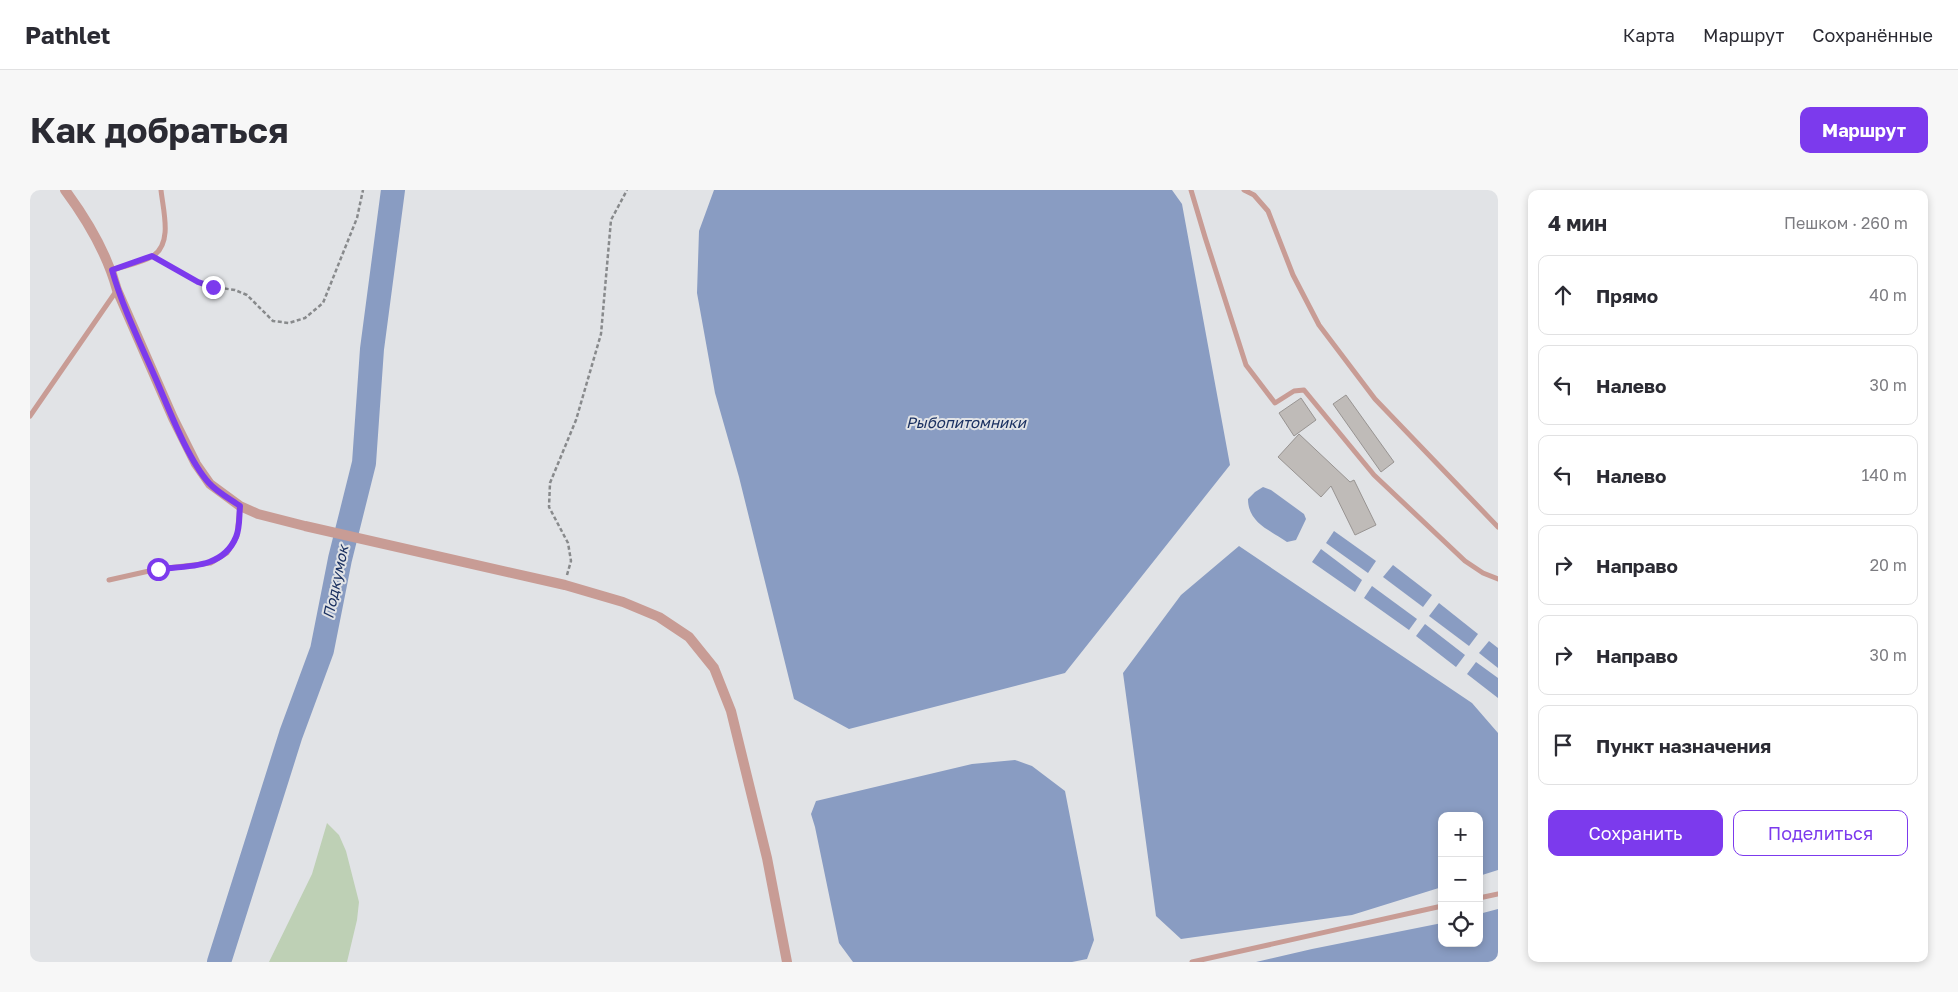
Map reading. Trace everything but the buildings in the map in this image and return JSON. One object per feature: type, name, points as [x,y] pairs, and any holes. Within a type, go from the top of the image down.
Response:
[{"type":"street","points":[[65,190],[99,241],[112,270],[117,290],[173,418],[196,464],[210,484],[240,506],[258,514],[305,526],[565,585],[623,602],[658,617],[689,637],[714,668],[731,711],[767,858],[787,962]]},
{"type":"lane","points":[[112,270],[152,256],[162,246],[166,230],[161,190]]},
{"type":"lane","points":[[1191,190],[1246,365],[1275,403],[1294,391],[1304,390],[1374,475],[1464,561],[1498,579]]},
{"type":"lane","points":[[1244,190],[1254,195],[1268,211],[1292,275],[1320,325],[1369,392],[1498,527]]},
{"type":"lane","points":[[30,416],[117,290]]},
{"type":"lane","points":[[109,580],[158,569],[211,563],[227,553],[237,536],[240,506]]},
{"type":"lane","points":[[1483,897],[1498,894]]},
{"type":"lane","points":[[1192,962],[1438,907]]},
{"type":"path","points":[[152,256],[198,282],[213,287],[235,290],[247,295],[273,321],[289,324],[305,318],[323,303],[357,218],[363,190]]},
{"type":"path","points":[[565,585],[571,561],[568,543],[549,507],[550,483],[576,420],[601,334],[611,220],[627,190]]},
{"type":"green space","points":[[327,823],[339,835],[346,851],[359,902],[357,920],[347,962],[269,962],[312,874]]},
{"type":"water","name":"Рыбопитомники","points":[[714,190],[1172,190],[1182,204],[1230,465],[1065,673],[849,729],[794,699],[739,477],[715,393],[697,293],[699,231]]},
{"type":"water","points":[[1263,487],[1271,490],[1304,514],[1306,519],[1296,540],[1287,542],[1261,525],[1252,514],[1248,499]]},
{"type":"water","points":[[1334,531],[1376,561],[1368,573],[1326,543]]},
{"type":"water","points":[[1239,546],[1472,703],[1498,733],[1498,870],[1483,875],[1483,812],[1438,812],[1438,888],[1352,915],[1181,939],[1156,916],[1123,673],[1181,595]]},
{"type":"water","points":[[1321,549],[1362,580],[1355,592],[1312,562]]},
{"type":"water","points":[[1393,565],[1432,595],[1423,607],[1383,577]]},
{"type":"water","points":[[1372,586],[1417,619],[1409,630],[1364,598]]},
{"type":"water","points":[[1439,603],[1478,634],[1469,646],[1429,616]]},
{"type":"water","points":[[1425,624],[1465,655],[1456,667],[1416,636]]},
{"type":"water","points":[[1489,641],[1498,648],[1498,668],[1479,653]]},
{"type":"water","points":[[1476,662],[1498,678],[1498,698],[1467,674]]},
{"type":"water","points":[[1015,760],[1032,766],[1065,791],[1094,940],[1087,959],[1072,962],[853,962],[839,943],[811,814],[816,801],[972,764]]},
{"type":"water","points":[[1498,909],[1498,962],[1256,962],[1438,924],[1438,947],[1483,947],[1483,913]]},
{"type":"waterway","name":"Подкумок","points":[[219,962],[291,734],[322,650],[340,559],[364,463],[372,349],[393,190]]},
{"type":"route","points":[[158,569],[211,563],[227,553],[237,536],[240,506],[210,484],[196,464],[173,418],[117,290],[112,270],[152,256],[198,282],[213,287]]}]
